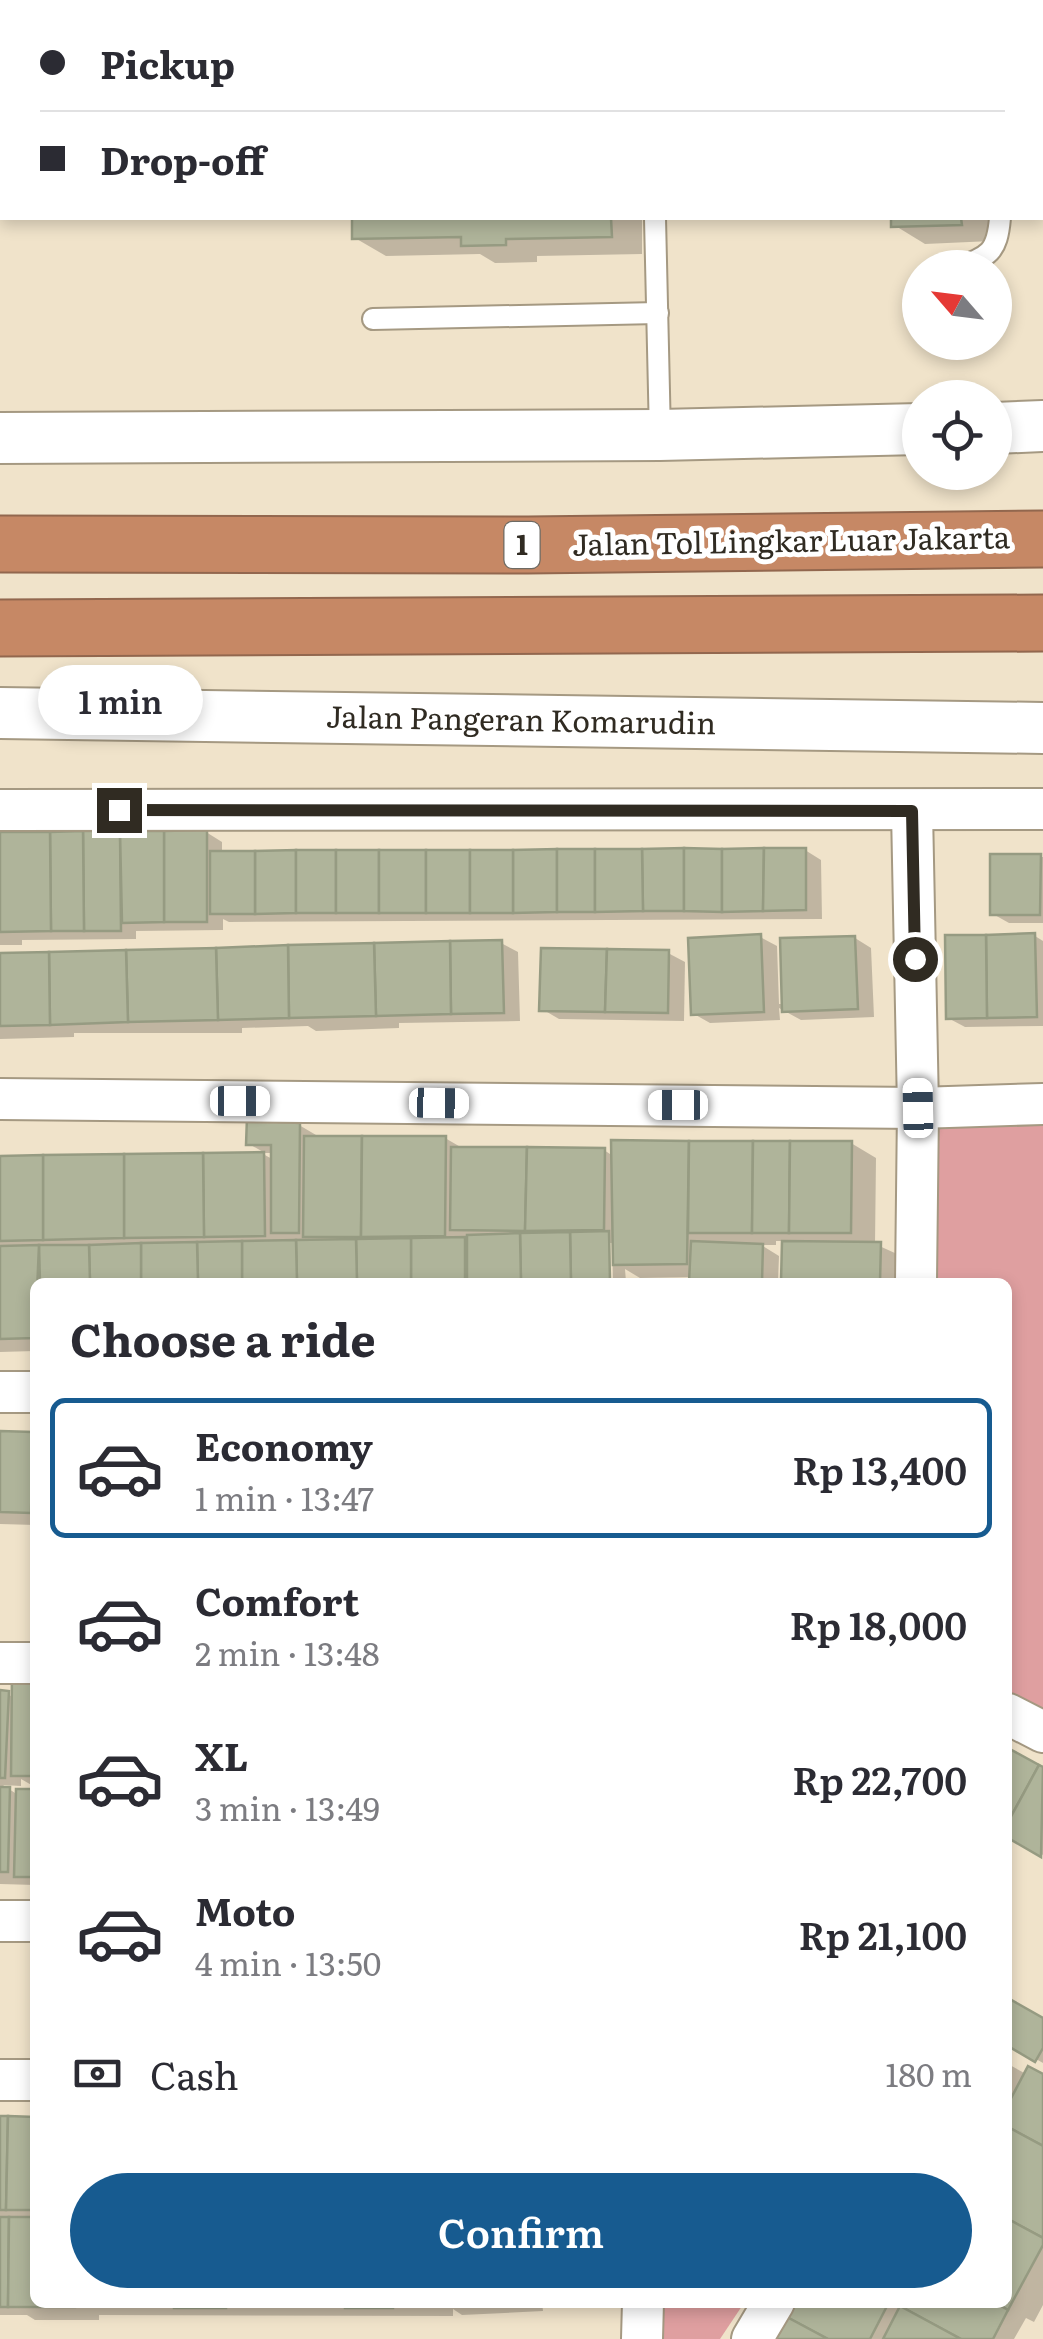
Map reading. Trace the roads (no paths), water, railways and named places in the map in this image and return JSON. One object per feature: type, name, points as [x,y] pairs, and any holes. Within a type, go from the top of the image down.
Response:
[{"type":"highway","name":"Jalan Tol Lingkar Luar Jakarta","points":[[0,544],[528,545],[1043,539]]},
{"type":"highway","points":[[0,628],[1043,622]]},
{"type":"street","points":[[1012,427],[1043,426]]},
{"type":"street","points":[[0,438],[660,435],[902,429]]},
{"type":"street","name":"Jalan Pangeran Komarudin","points":[[0,713],[1043,728]]},
{"type":"street","points":[[0,810],[1043,810]]},
{"type":"street","points":[[912,811],[918,1108],[916,1278]]},
{"type":"street","points":[[0,1099],[918,1108],[1043,1104]]},
{"type":"street","points":[[0,1392],[30,1392]]},
{"type":"street","points":[[0,1663],[30,1663]]},
{"type":"street","points":[[1012,1716],[1043,1732]]},
{"type":"street","points":[[0,1921],[30,1921]]},
{"type":"street","points":[[0,2080],[30,2080]]},
{"type":"street","points":[[642,2339],[643,2308]]},
{"type":"street","points":[[752,2339],[770,2308]]},
{"type":"lane","points":[[655,220],[660,435]]},
{"type":"lane","points":[[992,250],[998,242],[1000,220]]},
{"type":"lane","points":[[373,318],[658,313]]}]
